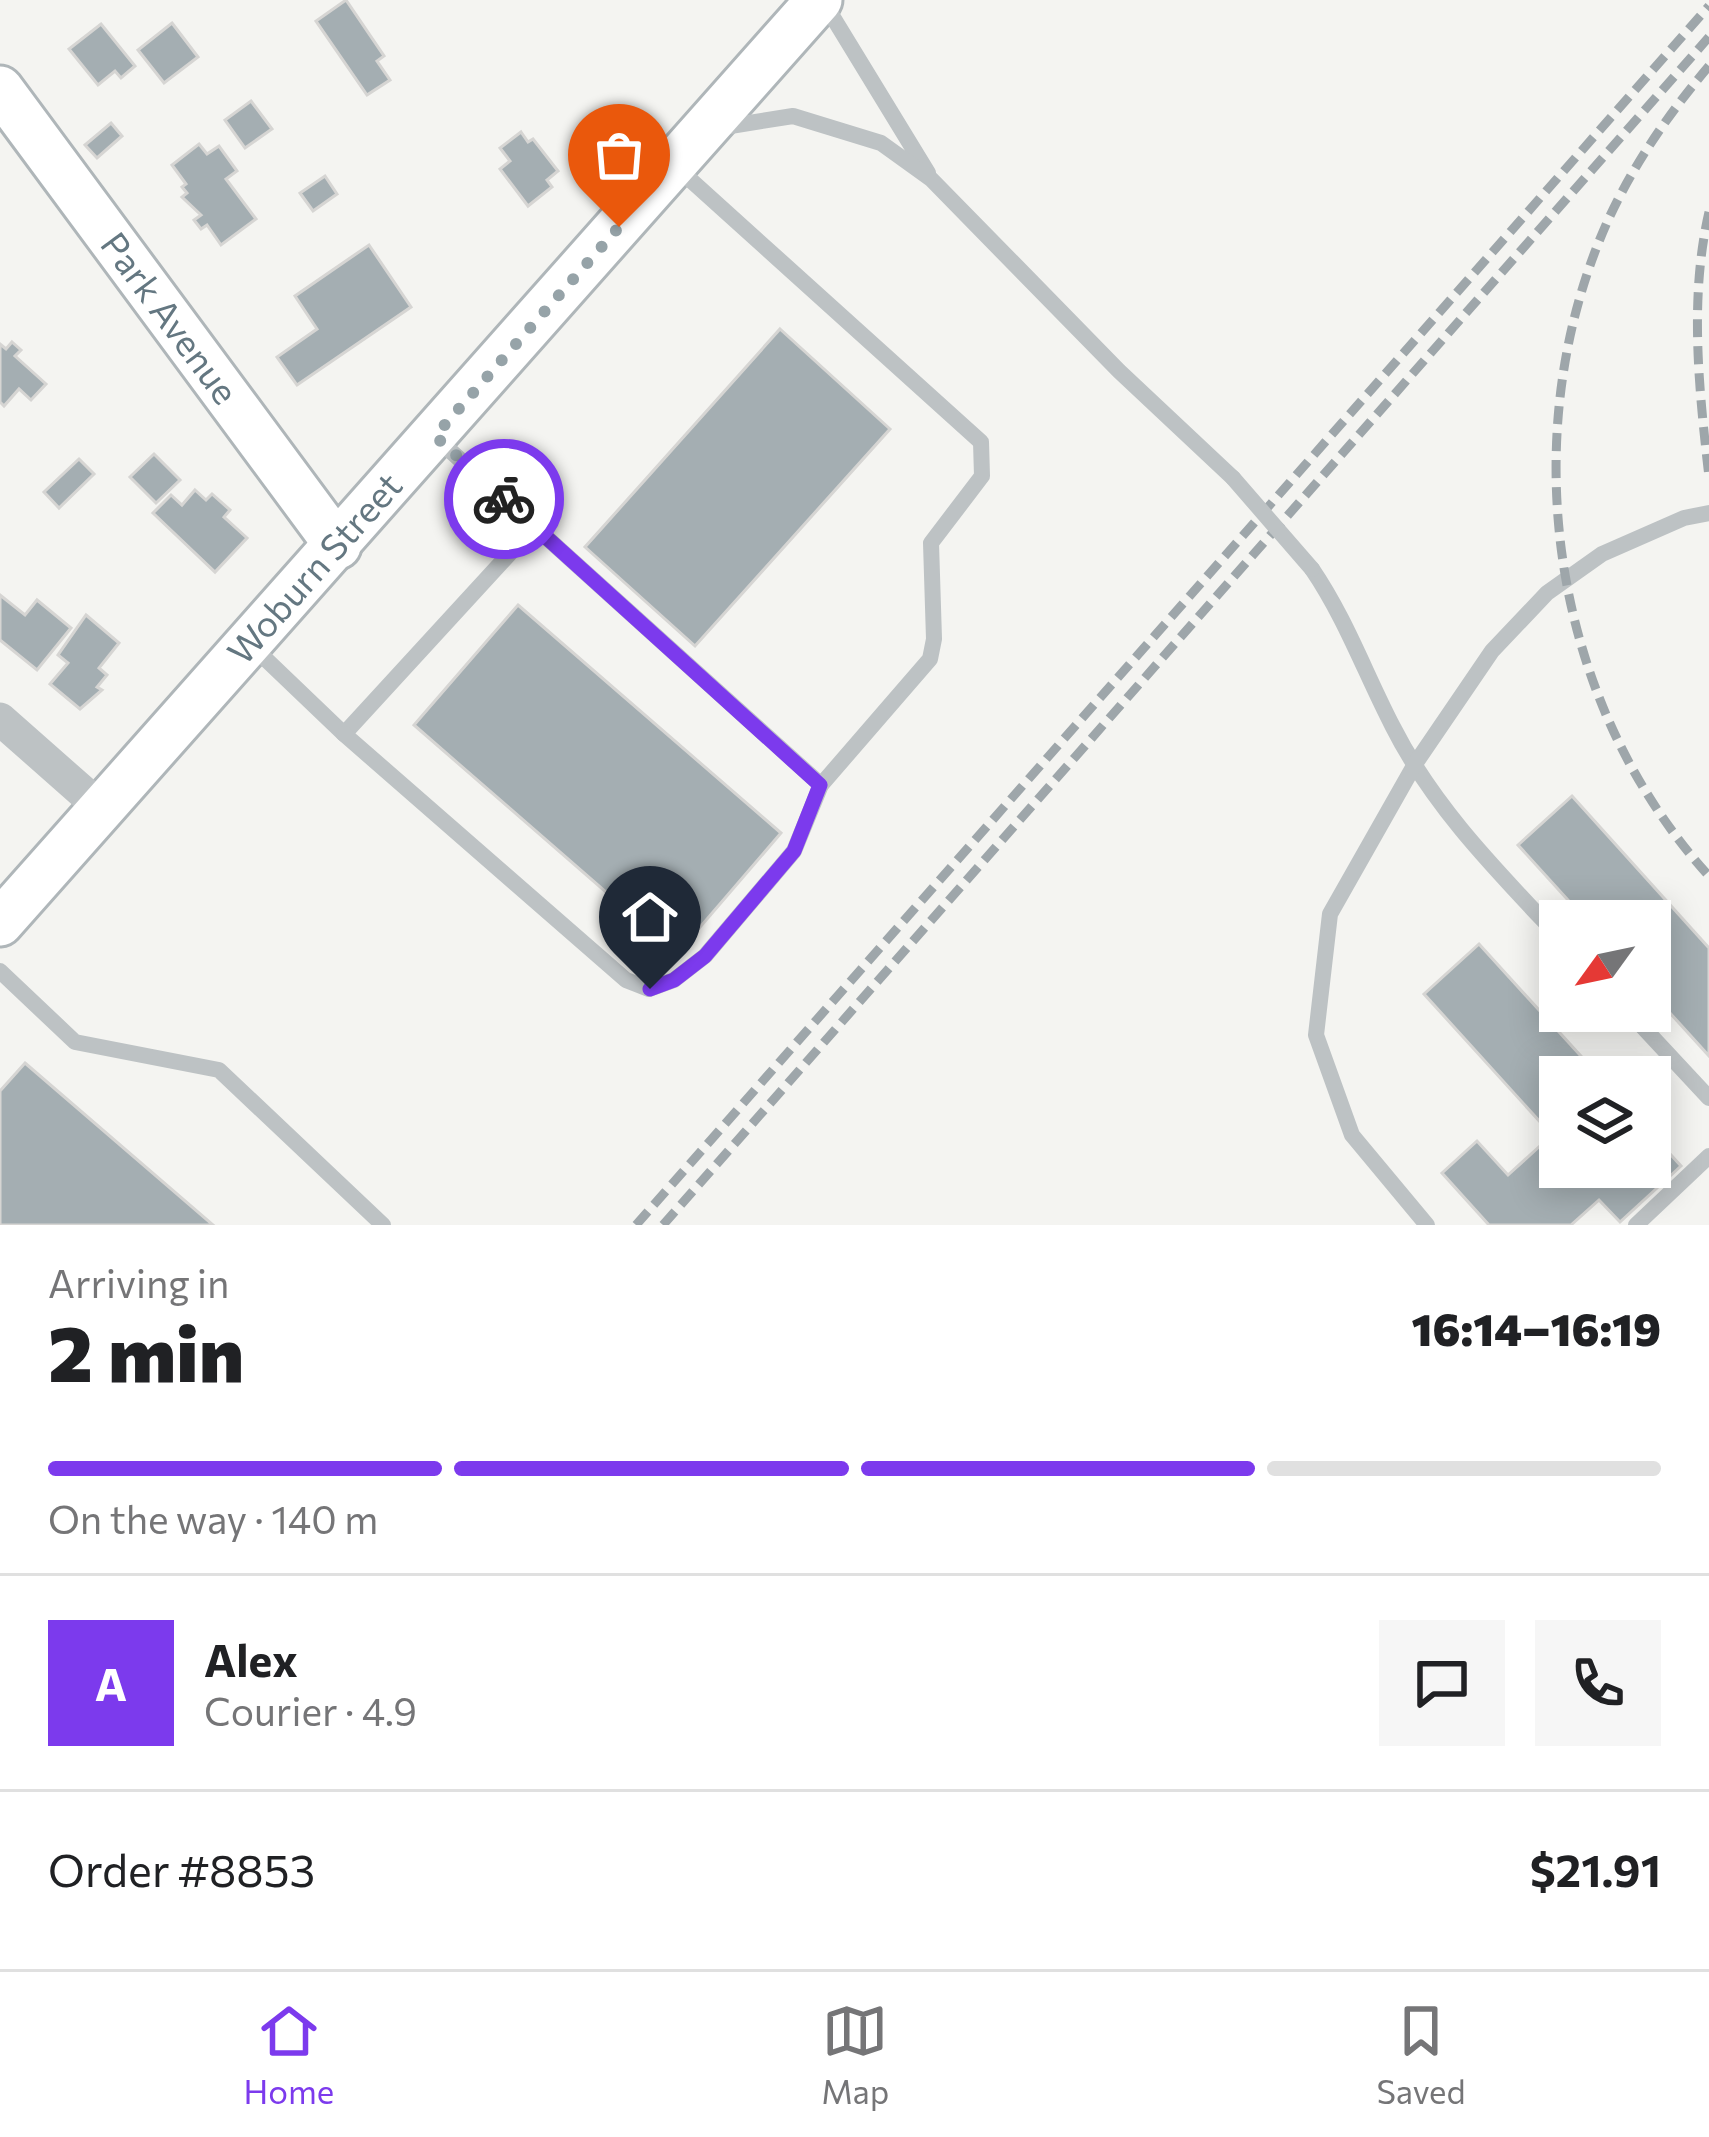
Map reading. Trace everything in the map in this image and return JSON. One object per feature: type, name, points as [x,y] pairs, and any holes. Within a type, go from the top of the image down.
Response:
[{"type":"main road","name":"Woburn Street","points":[[0,923],[821,0]]},
{"type":"main road","name":"Park Avenue","points":[[0,89],[338,546]]},
{"type":"street","points":[[0,719],[101,808]]},
{"type":"lane","points":[[821,0],[932,179]]},
{"type":"lane","points":[[705,130],[793,116],[881,143],[932,179],[1119,371],[1233,478],[1312,569],[1343,619],[1393,728],[1450,820],[1539,915]]},
{"type":"lane","points":[[250,644],[344,734],[626,980],[650,989],[674,980],[705,956],[794,851],[820,785],[930,659],[934,639],[931,543],[982,476],[981,442],[674,165]]},
{"type":"lane","points":[[435,436],[820,785]]},
{"type":"lane","points":[[1426,1225],[1352,1135],[1316,1035],[1330,914],[1415,764],[1492,651],[1547,593],[1603,554],[1684,518],[1709,513]]},
{"type":"lane","points":[[344,734],[534,527]]},
{"type":"lane","points":[[0,971],[75,1042],[219,1070],[382,1225]]},
{"type":"lane","points":[[1648,1032],[1709,1098]]},
{"type":"lane","points":[[1636,1225],[1709,1156]]},
{"type":"building","points":[[346,0],[384,56],[377,61],[390,80],[367,95],[316,21]]},
{"type":"building","points":[[172,23],[198,57],[164,83],[138,50]]},
{"type":"building","points":[[101,24],[135,66],[121,78],[115,71],[98,85],[69,49]]},
{"type":"building","points":[[251,101],[272,129],[245,148],[225,120]]},
{"type":"building","points":[[111,123],[122,136],[97,158],[85,145]]},
{"type":"building","points":[[521,132],[528,142],[533,139],[558,171],[547,180],[552,187],[528,206],[500,169],[510,161],[500,148]]},
{"type":"building","points":[[199,144],[207,154],[219,146],[237,171],[226,179],[256,219],[221,245],[207,225],[201,229],[194,220],[201,215],[182,197],[187,193],[182,187],[186,184],[172,165]]},
{"type":"building","points":[[325,176],[337,194],[313,211],[300,193]]},
{"type":"building","points":[[369,245],[411,307],[297,385],[277,357],[317,329],[295,296]]},
{"type":"building","points":[[780,329],[890,429],[695,646],[585,547]]},
{"type":"building","points":[[12,342],[21,350],[15,356],[46,384],[31,400],[19,389],[4,406],[0,402],[0,344],[6,349]]},
{"type":"building","points":[[154,454],[180,480],[156,503],[130,477]]},
{"type":"building","points":[[79,459],[94,474],[59,508],[44,492]]},
{"type":"building","points":[[195,490],[206,500],[212,494],[230,510],[224,517],[247,538],[215,572],[153,513],[171,495],[182,505]]},
{"type":"building","points":[[0,595],[25,615],[37,600],[71,628],[37,670],[0,640]]},
{"type":"building","points":[[518,605],[781,833],[677,954],[414,725]]},
{"type":"building","points":[[86,615],[119,643],[99,668],[107,675],[97,687],[102,690],[80,709],[50,684],[68,663],[58,655]]},
{"type":"building","points":[[1572,796],[1666,900],[1568,900],[1518,845]]},
{"type":"building","points":[[1671,906],[1709,948],[1709,1056],[1671,1014]]},
{"type":"building","points":[[1479,944],[1539,1010],[1539,1032],[1559,1032],[1581,1056],[1539,1056],[1539,1121],[1424,994]]},
{"type":"building","points":[[25,1063],[213,1225],[0,1225],[0,1091]]},
{"type":"building","points":[[1477,1141],[1508,1175],[1539,1147],[1539,1188],[1657,1188],[1620,1222],[1599,1200],[1571,1225],[1489,1225],[1442,1173]]},
{"type":"building","points":[[1671,1155],[1681,1166],[1671,1175]]},
{"type":"railway","points":[[636,1225],[1709,6]]},
{"type":"railway","points":[[663,1225],[1709,37]]},
{"type":"railway","points":[[1709,66],[1654,138],[1609,218],[1579,301],[1561,386],[1556,474],[1563,562],[1582,647],[1613,729],[1655,806],[1709,876]]},
{"type":"railway","points":[[1709,212],[1698,311],[1709,477]]},
{"type":"way so far","points":[[504,499],[435,436],[619,227]]},
{"type":"route","points":[[504,499],[820,785],[794,851],[705,956],[674,980],[650,989]]}]
